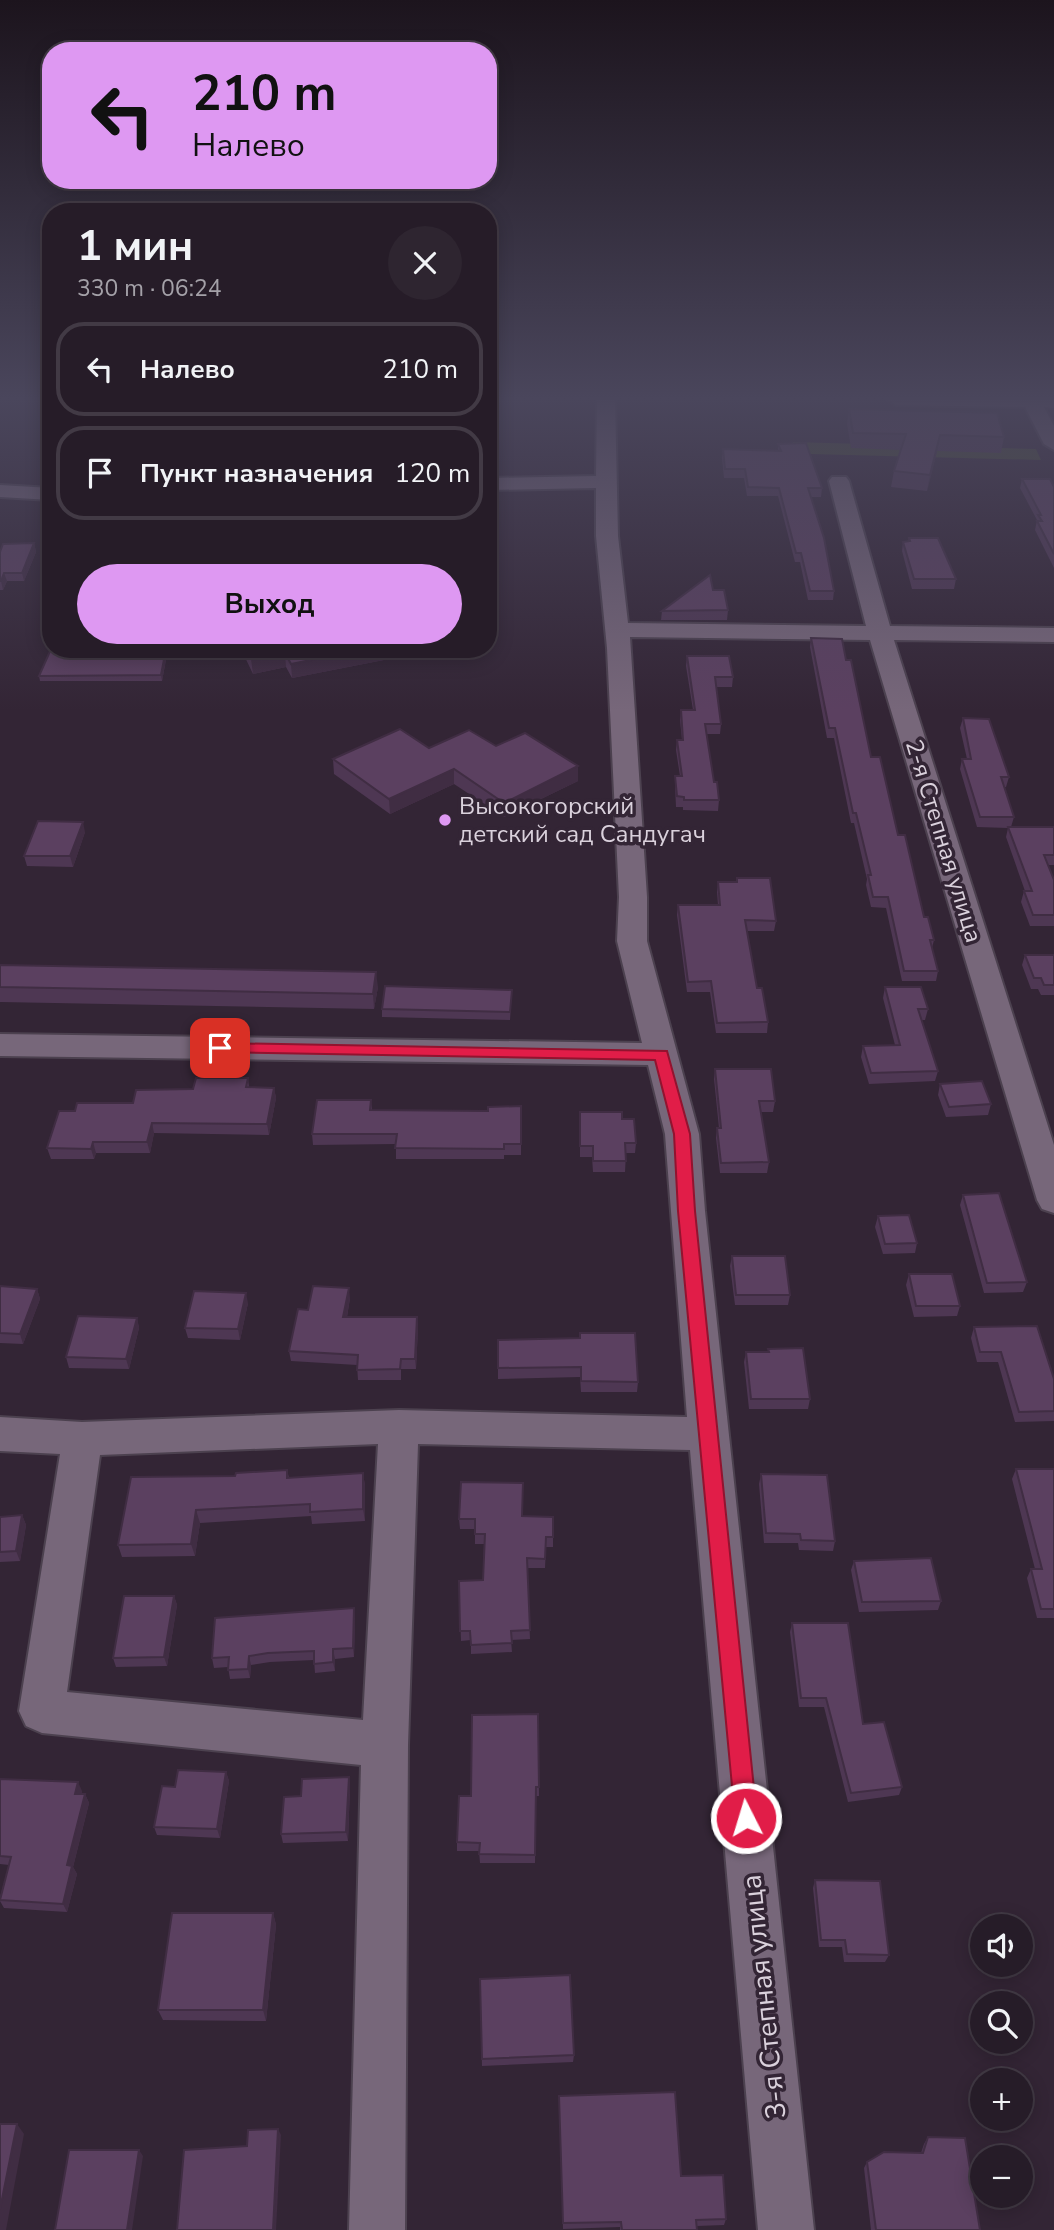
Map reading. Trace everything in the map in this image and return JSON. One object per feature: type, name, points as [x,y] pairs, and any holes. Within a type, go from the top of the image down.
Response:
[{"type":"street","name":"3-я Степная улица","points":[[608,503],[607,536],[617,630],[633,897],[632,941],[682,1134],[786,2230]]},
{"type":"street","name":"2-я Степная улица","points":[[845,503],[880,634],[1054,1200]]},
{"type":"street","points":[[617,630],[1054,635]]},
{"type":"street","points":[[0,1045],[662,1054]]},
{"type":"street","points":[[377,2230],[385,1745],[399,1427]]},
{"type":"street","points":[[0,1434],[82,1439],[399,1427],[709,1434]]},
{"type":"street","points":[[82,1439],[42,1711],[385,1745]]},
{"type":"building","points":[[783,503],[813,503],[824,538],[834,591],[810,591],[801,553],[796,553]]},
{"type":"building","points":[[1035,503],[1054,503],[1054,554],[1037,521],[1042,521],[1038,515],[1041,515]]},
{"type":"building","points":[[909,538],[938,538],[956,579],[914,579],[903,542],[910,541]]},
{"type":"building","points":[[34,543],[22,573],[4,573],[0,581],[0,552],[3,544]]},
{"type":"building","points":[[710,575],[713,590],[724,590],[728,610],[662,611]]},
{"type":"building","points":[[811,638],[842,639],[846,660],[851,660],[871,757],[880,757],[898,835],[905,835],[924,917],[928,917],[934,940],[930,940],[938,971],[904,971],[888,897],[873,897],[868,875],[871,875],[856,813],[853,813],[835,728],[829,728]]},
{"type":"building","points":[[687,656],[729,656],[733,677],[715,677],[721,724],[705,724],[719,800],[684,800],[684,797],[677,796],[675,776],[682,776],[677,740],[683,740],[681,710],[695,710]]},
{"type":"building","points":[[47,658],[164,658],[161,675],[39,676]]},
{"type":"building","points":[[288,658],[321,658],[291,664]]},
{"type":"building","points":[[963,718],[989,719],[1009,777],[1001,777],[1014,817],[980,817],[962,759],[971,759]]},
{"type":"building","points":[[400,729],[429,748],[469,730],[496,746],[525,733],[578,766],[504,803],[454,769],[389,799],[333,759]]},
{"type":"building","points":[[38,821],[83,822],[70,856],[24,856]]},
{"type":"building","points":[[1008,827],[1054,827],[1054,855],[1044,855],[1054,880],[1054,915],[1033,915],[1024,891],[1032,891]]},
{"type":"building","points":[[737,878],[770,878],[776,921],[745,920],[757,988],[762,988],[768,1022],[717,1023],[711,981],[688,982],[678,905],[720,905],[718,882],[737,882]]},
{"type":"building","points":[[1025,955],[1054,955],[1054,985],[1044,985],[1041,978],[1034,978]]},
{"type":"building","points":[[0,965],[376,972],[373,994],[0,987]]},
{"type":"building","points":[[385,986],[512,990],[510,1012],[382,1009]]},
{"type":"building","points":[[885,987],[921,987],[928,1009],[918,1009],[938,1071],[871,1073],[863,1046],[900,1045]]},
{"type":"building","points":[[715,1069],[771,1069],[775,1101],[759,1101],[769,1162],[721,1163],[717,1128],[721,1128]]},
{"type":"building","points":[[196,1078],[248,1078],[246,1087],[274,1088],[267,1124],[152,1123],[147,1142],[93,1142],[91,1149],[47,1148],[59,1111],[75,1111],[77,1103],[133,1103],[136,1090],[193,1089]]},
{"type":"building","points":[[982,1081],[991,1104],[949,1107],[940,1084]]},
{"type":"building","points":[[317,1100],[371,1100],[370,1110],[488,1111],[488,1107],[521,1106],[521,1144],[504,1144],[504,1149],[395,1148],[397,1134],[312,1134]]},
{"type":"building","points":[[580,1112],[622,1112],[622,1119],[634,1119],[636,1143],[625,1143],[626,1161],[593,1161],[593,1146],[580,1146]]},
{"type":"building","points":[[999,1193],[1027,1282],[987,1283],[963,1195]]},
{"type":"building","points":[[909,1215],[917,1243],[885,1244],[878,1216]]},
{"type":"building","points":[[732,1256],[785,1256],[790,1295],[736,1295]]},
{"type":"building","points":[[909,1274],[952,1274],[960,1306],[916,1306]]},
{"type":"building","points":[[0,1286],[37,1289],[20,1334],[0,1333]]},
{"type":"building","points":[[313,1286],[349,1288],[343,1317],[417,1317],[415,1359],[401,1359],[400,1369],[357,1370],[358,1355],[289,1351],[298,1309],[308,1310]]},
{"type":"building","points":[[194,1291],[246,1293],[238,1329],[185,1328]]},
{"type":"building","points":[[78,1316],[137,1318],[126,1359],[66,1357]]},
{"type":"building","points":[[1037,1326],[1054,1379],[1054,1411],[1019,1412],[1001,1352],[980,1352],[974,1327]]},
{"type":"building","points":[[580,1333],[635,1333],[638,1382],[581,1381],[581,1367],[498,1368],[498,1340],[580,1338]]},
{"type":"building","points":[[803,1348],[810,1399],[751,1399],[746,1352]]},
{"type":"building","points":[[1016,1469],[1054,1469],[1054,1609],[1041,1609],[1031,1569],[1042,1569]]},
{"type":"building","points":[[287,1470],[287,1478],[363,1473],[363,1509],[310,1512],[310,1504],[196,1510],[191,1544],[118,1545],[131,1477],[235,1476],[236,1473]]},
{"type":"building","points":[[761,1474],[827,1475],[835,1541],[801,1540],[800,1534],[766,1533]]},
{"type":"building","points":[[461,1482],[523,1483],[522,1516],[553,1517],[553,1537],[546,1537],[545,1559],[527,1558],[530,1630],[511,1631],[512,1643],[471,1645],[470,1631],[460,1631],[459,1581],[483,1580],[485,1534],[475,1534],[475,1519],[459,1519]]},
{"type":"building","points":[[22,1515],[16,1551],[0,1552],[0,1517]]},
{"type":"building","points":[[931,1558],[941,1601],[862,1602],[854,1561]]},
{"type":"building","points":[[124,1596],[174,1596],[164,1657],[113,1658]]},
{"type":"building","points":[[354,1608],[353,1648],[333,1649],[333,1662],[314,1664],[314,1651],[268,1653],[249,1656],[248,1669],[228,1670],[229,1657],[212,1658],[215,1618]]},
{"type":"building","points":[[792,1623],[848,1623],[863,1724],[884,1722],[902,1787],[851,1793],[826,1698],[801,1698]]},
{"type":"building","points":[[538,1714],[539,1787],[536,1787],[535,1855],[479,1854],[480,1843],[457,1842],[459,1796],[471,1796],[472,1715]]},
{"type":"building","points":[[178,1770],[226,1772],[217,1829],[154,1827],[162,1786],[175,1787]]},
{"type":"building","points":[[349,1777],[346,1832],[281,1834],[284,1797],[301,1796],[302,1779]]},
{"type":"building","points":[[0,1779],[78,1782],[75,1794],[85,1794],[67,1865],[72,1866],[63,1904],[0,1900],[11,1857],[0,1856]]},
{"type":"building","points":[[815,1880],[880,1881],[889,1955],[847,1954],[845,1940],[821,1940]]},
{"type":"building","points":[[172,1913],[273,1913],[263,2010],[158,2010]]},
{"type":"building","points":[[570,1975],[574,2055],[482,2059],[480,1979]]},
{"type":"building","points":[[675,2092],[681,2176],[723,2175],[726,2219],[696,2220],[697,2230],[622,2230],[621,2222],[563,2223],[559,2096]]},
{"type":"building","points":[[0,2124],[17,2124],[0,2209]]},
{"type":"building","points":[[278,2129],[273,2230],[177,2230],[184,2150],[247,2146],[248,2130]]},
{"type":"building","points":[[928,2137],[965,2138],[970,2169],[970,2208],[976,2208],[980,2230],[876,2230],[867,2162],[884,2152],[923,2153]]},
{"type":"building","points":[[69,2150],[139,2150],[127,2230],[55,2230]]},
{"type":"place","name":"Высокогорский детский сад Сандугач","points":[[445,820]]},
{"type":"route","points":[[220,1048],[662,1054],[682,1134],[687,1211],[746,1818]]}]
